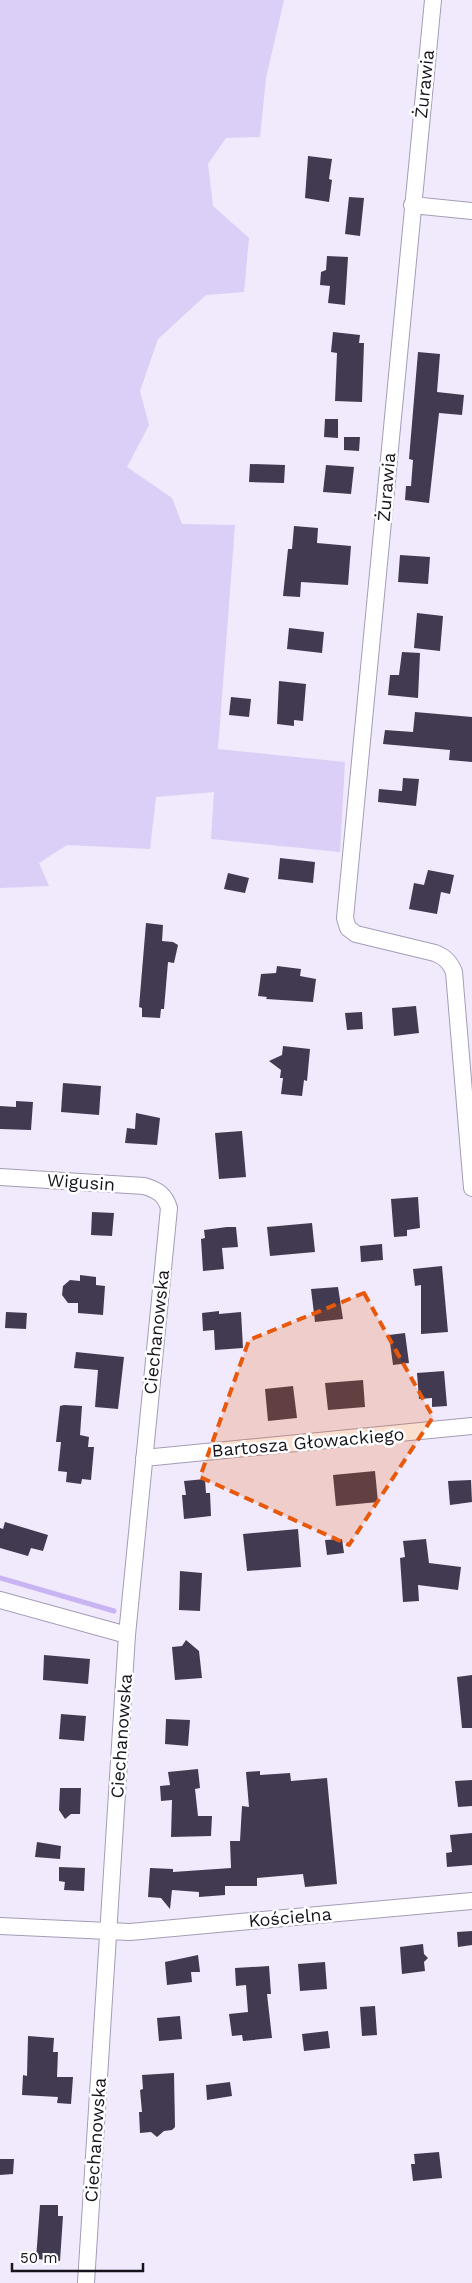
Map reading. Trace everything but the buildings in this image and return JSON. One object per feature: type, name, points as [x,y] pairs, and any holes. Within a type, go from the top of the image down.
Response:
[{"type":"street","name":"Żurawia","points":[[433,0],[345,918],[348,928],[356,934],[443,956],[451,964],[454,972],[472,1188]]},
{"type":"street","points":[[412,205],[472,211]]},
{"type":"street","name":"Wigusin","points":[[0,1177],[144,1186],[160,1192]]},
{"type":"street","name":"Ciechanowska","points":[[86,2283],[127,1635],[169,1208],[166,1198],[160,1192]]},
{"type":"street","name":"Bartosza Głowackiego","points":[[144,1458],[472,1426]]},
{"type":"street","points":[[0,1600],[127,1635]]},
{"type":"street","name":"Kościelna","points":[[0,1926],[133,1932],[472,1901]]},
{"type":"highlighted area","points":[[364,1293],[433,1417],[349,1545],[200,1477],[249,1340]]},
{"type":"shaded area","points":[[0,0],[284,0],[266,78],[260,137],[226,138],[208,164],[213,206],[249,238],[244,292],[206,295],[158,339],[140,391],[149,425],[127,467],[172,498],[182,524],[235,525],[218,749],[345,762],[340,852],[211,839],[214,792],[156,797],[150,849],[67,845],[39,863],[49,886],[0,888]]},
{"type":"waterway","points":[[0,1578],[114,1611]]}]
